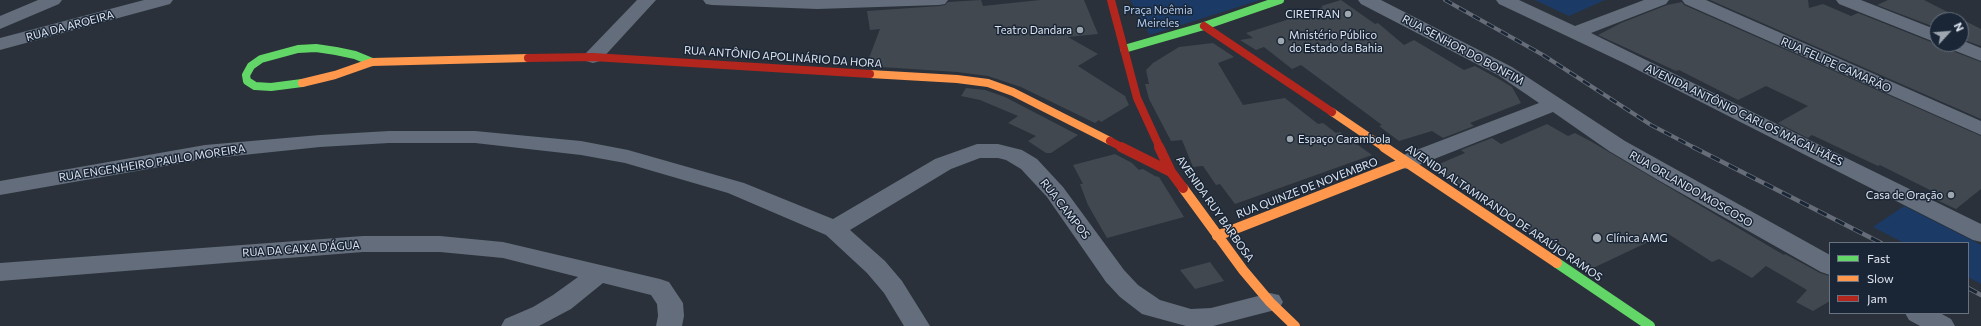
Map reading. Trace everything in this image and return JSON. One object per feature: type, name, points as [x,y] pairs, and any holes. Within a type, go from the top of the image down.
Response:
[{"type":"street","points":[[0,23],[52,0]]},
{"type":"street","name":"RUA DA AROEIRA","points":[[0,44],[164,0]]},
{"type":"street","points":[[593,57],[647,0]]},
{"type":"street","points":[[712,0],[817,4],[939,0]]},
{"type":"street","name":"AVENIDA RUY BARBOSA","points":[[1111,0],[1137,98],[1171,172],[1217,236],[1270,302],[1295,326]]},
{"type":"street","points":[[1124,49],[1204,26],[1280,0]]},
{"type":"street","name":"RUA SENHOR DO BONFIM","points":[[1367,0],[1499,68],[1556,104]]},
{"type":"street","name":"AVENIDA ANTÔNIO CARLOS MAGALHÃES","points":[[1505,0],[1805,145],[1981,234]]},
{"type":"street","points":[[1574,33],[1660,0]]},
{"type":"street","name":"RUA FELIPE CAMARÃO","points":[[1691,0],[1981,129]]},
{"type":"street","points":[[1845,0],[1929,34]]},
{"type":"street","name":"AVENIDA ALTAMIRANDO DE ARAÚJO RAMOS","points":[[1204,26],[1650,326]]},
{"type":"street","name":"RUA ANTÔNIO APOLINÁRIO DA HORA","points":[[372,62],[355,55],[336,51],[316,48],[298,49],[278,53],[262,59],[251,66],[246,75],[247,81],[255,86],[271,87],[298,84],[335,75],[372,62],[593,57],[957,78],[988,83],[1013,92],[1171,172]]},
{"type":"street","points":[[1969,49],[1981,54]]},
{"type":"street","points":[[1406,162],[1556,104]]},
{"type":"street","name":"RUA ORLANDO MOSCOSO","points":[[1556,104],[1617,146],[1673,179],[1829,265]]},
{"type":"street","name":"RUA ENGENHEIRO PAULO MOREIRA","points":[[0,188],[212,151],[320,141],[389,137],[475,137],[544,144],[628,156],[736,188],[834,229],[876,267],[894,288],[916,326]]},
{"type":"street","name":"RUA CAMPOS","points":[[834,229],[943,164],[977,151],[998,151],[1014,155],[1029,164],[1055,192],[1115,276],[1129,291],[1151,307],[1189,322],[1270,302]]},
{"type":"street","name":"RUA QUINZE DE NOVEMBRO","points":[[1217,236],[1406,162]]},
{"type":"street","name":"RUA DA CAIXA D'ÁGUA","points":[[0,272],[363,244],[433,244],[503,250],[660,288],[670,303],[672,316],[669,326]]},
{"type":"street","points":[[514,326],[542,314],[562,302],[599,273]]},
{"type":"street","points":[[1920,314],[1942,326]]},
{"type":"green space","name":"Praça Noêmia Meireles","points":[[1130,0],[1260,0],[1150,35]]},
{"type":"green space","points":[[1535,0],[1605,0],[1569,16]]},
{"type":"green space","points":[[1904,206],[1981,245],[1981,284],[1969,278],[1969,242],[1902,242],[1873,227]]},
{"type":"building","points":[[981,0],[983,6],[1040,0],[1084,0],[1098,34],[1068,37],[1098,54],[1078,66],[1125,96],[1129,105],[1101,122],[1099,120],[1095,123],[1021,87],[988,76],[957,72],[866,66],[880,29],[870,30],[867,11],[939,6],[945,5],[948,2]]},
{"type":"building","points":[[1341,0],[1375,24],[1378,23],[1404,45],[1414,40],[1464,70],[1475,66],[1497,78],[1512,87],[1521,103],[1470,123],[1474,126],[1443,138],[1432,131],[1399,141],[1379,126],[1382,125],[1301,65],[1292,69],[1264,47],[1256,50],[1240,40],[1253,38],[1246,33],[1305,14],[1323,7],[1321,6]]},
{"type":"building","points":[[1710,0],[1808,0],[1809,8],[1823,4],[1851,16],[1858,13],[1929,41],[1929,52],[1955,52],[1981,62],[1981,119]]},
{"type":"building","points":[[1888,0],[1924,0],[1948,12],[1929,12],[1929,25],[1877,5]]},
{"type":"building","points":[[1682,2],[1684,5],[1981,136],[1981,189],[1956,209],[1928,196],[1934,192],[1880,165],[1878,166],[1812,135],[1808,138],[1778,123],[1808,106],[1766,86],[1738,100],[1679,70],[1676,71],[1598,35],[1621,23],[1667,5]]},
{"type":"building","points":[[1969,23],[1981,29],[1981,46],[1969,42]]},
{"type":"building","points":[[1213,43],[1234,57],[1218,63],[1243,105],[1285,98],[1318,124],[1323,123],[1336,133],[1340,132],[1372,155],[1235,204],[1220,184],[1216,185],[1203,166],[1193,167],[1182,140],[1171,141],[1149,99],[1145,84],[1149,84],[1146,70],[1153,63],[1179,47]]},
{"type":"building","points":[[966,88],[985,90],[1005,97],[1078,135],[1051,153],[1046,153],[1028,141],[1036,136],[1008,123],[1018,116],[980,100],[961,96]]},
{"type":"building","points":[[1547,124],[1568,136],[1575,133],[1784,255],[1785,254],[1820,273],[1829,276],[1829,302],[1813,311],[1796,302],[1807,290],[1766,266],[1752,278],[1719,259],[1712,262],[1667,233],[1589,270],[1539,234],[1536,236],[1432,167],[1465,153],[1461,150],[1492,138],[1501,144]]},
{"type":"building","points":[[1115,154],[1132,163],[1139,170],[1143,169],[1159,177],[1184,217],[1107,238],[1088,205],[1080,184],[1083,184],[1073,165]]},
{"type":"building","points":[[1210,262],[1224,281],[1195,289],[1180,270]]},
{"type":"railway","points":[[1445,0],[1543,55],[1651,125],[1695,148]]},
{"type":"railway","points":[[1693,147],[1879,242]]},
{"type":"railway","points":[[1969,289],[1981,295]]},
{"type":"traffic: fast","points":[[1124,49],[1204,26],[1280,0]]},
{"type":"traffic: fast","points":[[302,83],[271,87],[255,86],[247,81],[246,75],[251,66],[261,59],[298,49],[316,48],[336,51],[355,55],[372,62]]},
{"type":"traffic: fast","points":[[1557,263],[1650,326]]},
{"type":"traffic: slow","points":[[302,83],[335,75],[372,62],[528,58]]},
{"type":"traffic: slow","points":[[870,74],[957,79],[988,83],[1013,92],[1110,141]]},
{"type":"traffic: slow","points":[[1332,112],[1557,263]]},
{"type":"traffic: slow","points":[[1217,236],[1406,162]]},
{"type":"traffic: slow","points":[[1183,188],[1243,270],[1270,302],[1295,326]]},
{"type":"traffic: jam","points":[[1111,0],[1137,98],[1171,172],[1183,188]]},
{"type":"traffic: jam","points":[[1204,26],[1332,112]]},
{"type":"traffic: jam","points":[[528,58],[593,57],[870,74]]},
{"type":"traffic: jam","points":[[1110,141],[1171,172]]},
{"type":"place","name":"CIRETRAN","points":[[1348,14]]},
{"type":"place","name":"Teatro Dandara","points":[[1080,30]]},
{"type":"place","name":"Mnistério Público do Estado da Bahia","points":[[1281,41]]},
{"type":"place","name":"Espaço Carambola","points":[[1290,139]]},
{"type":"place","name":"Casa de Oração","points":[[1951,195]]},
{"type":"place","name":"Clínica AMG","points":[[1597,238]]}]
